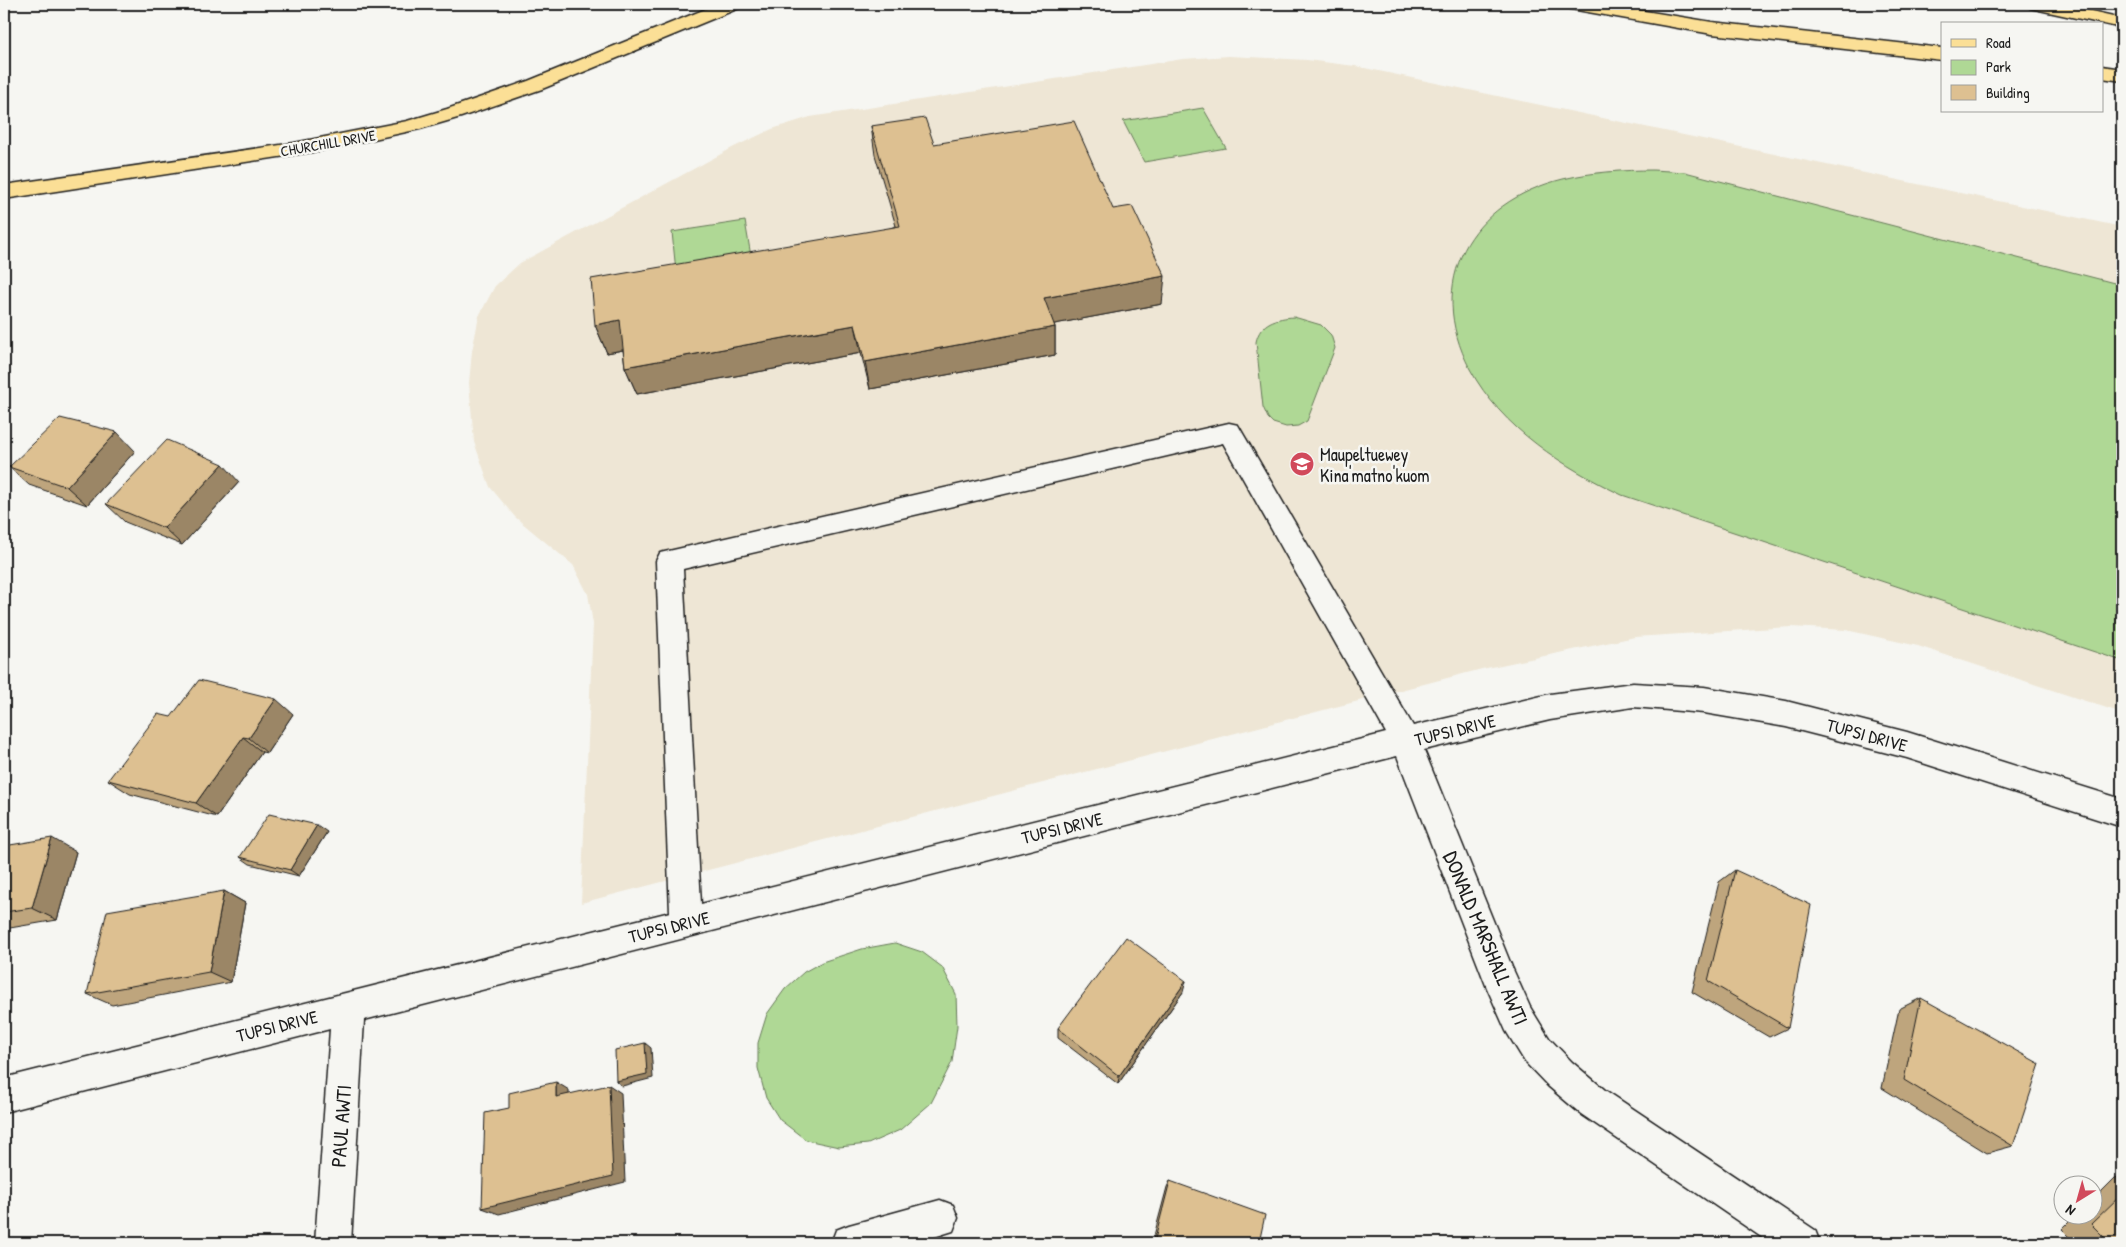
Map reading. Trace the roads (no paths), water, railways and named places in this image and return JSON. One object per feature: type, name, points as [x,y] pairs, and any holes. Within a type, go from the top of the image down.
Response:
[{"type":"main road","name":"CHURCHILL DRIVE","points":[[638,43],[704,4]]},
{"type":"main road","name":"CHURCHILL DRIVE","points":[[4,192],[273,153],[375,134],[436,119],[492,102],[554,79],[733,4]]},
{"type":"main road","points":[[1571,4],[1712,28],[1941,54]]},
{"type":"main road","points":[[2036,4],[2122,22]]},
{"type":"main road","points":[[2104,72],[2122,75]]},
{"type":"street","name":"DONALD MARSHALL AWTI","points":[[686,923],[669,561],[1229,432],[1406,742],[1499,976],[1518,1019],[1538,1050],[1560,1074],[1593,1102],[1802,1243]]},
{"type":"street","name":"TUPSI DRIVE","points":[[4,1095],[1406,742],[1550,707],[1633,695],[1704,700],[1786,714],[1908,745],[2122,813]]},
{"type":"street","name":"PAUL AWTI","points":[[333,1243],[348,1008]]},
{"type":"street","points":[[849,1243],[940,1218]]},
{"type":"place","name":"Maupeltuewey Kina'matno'kuom","points":[[1302,464]]}]
